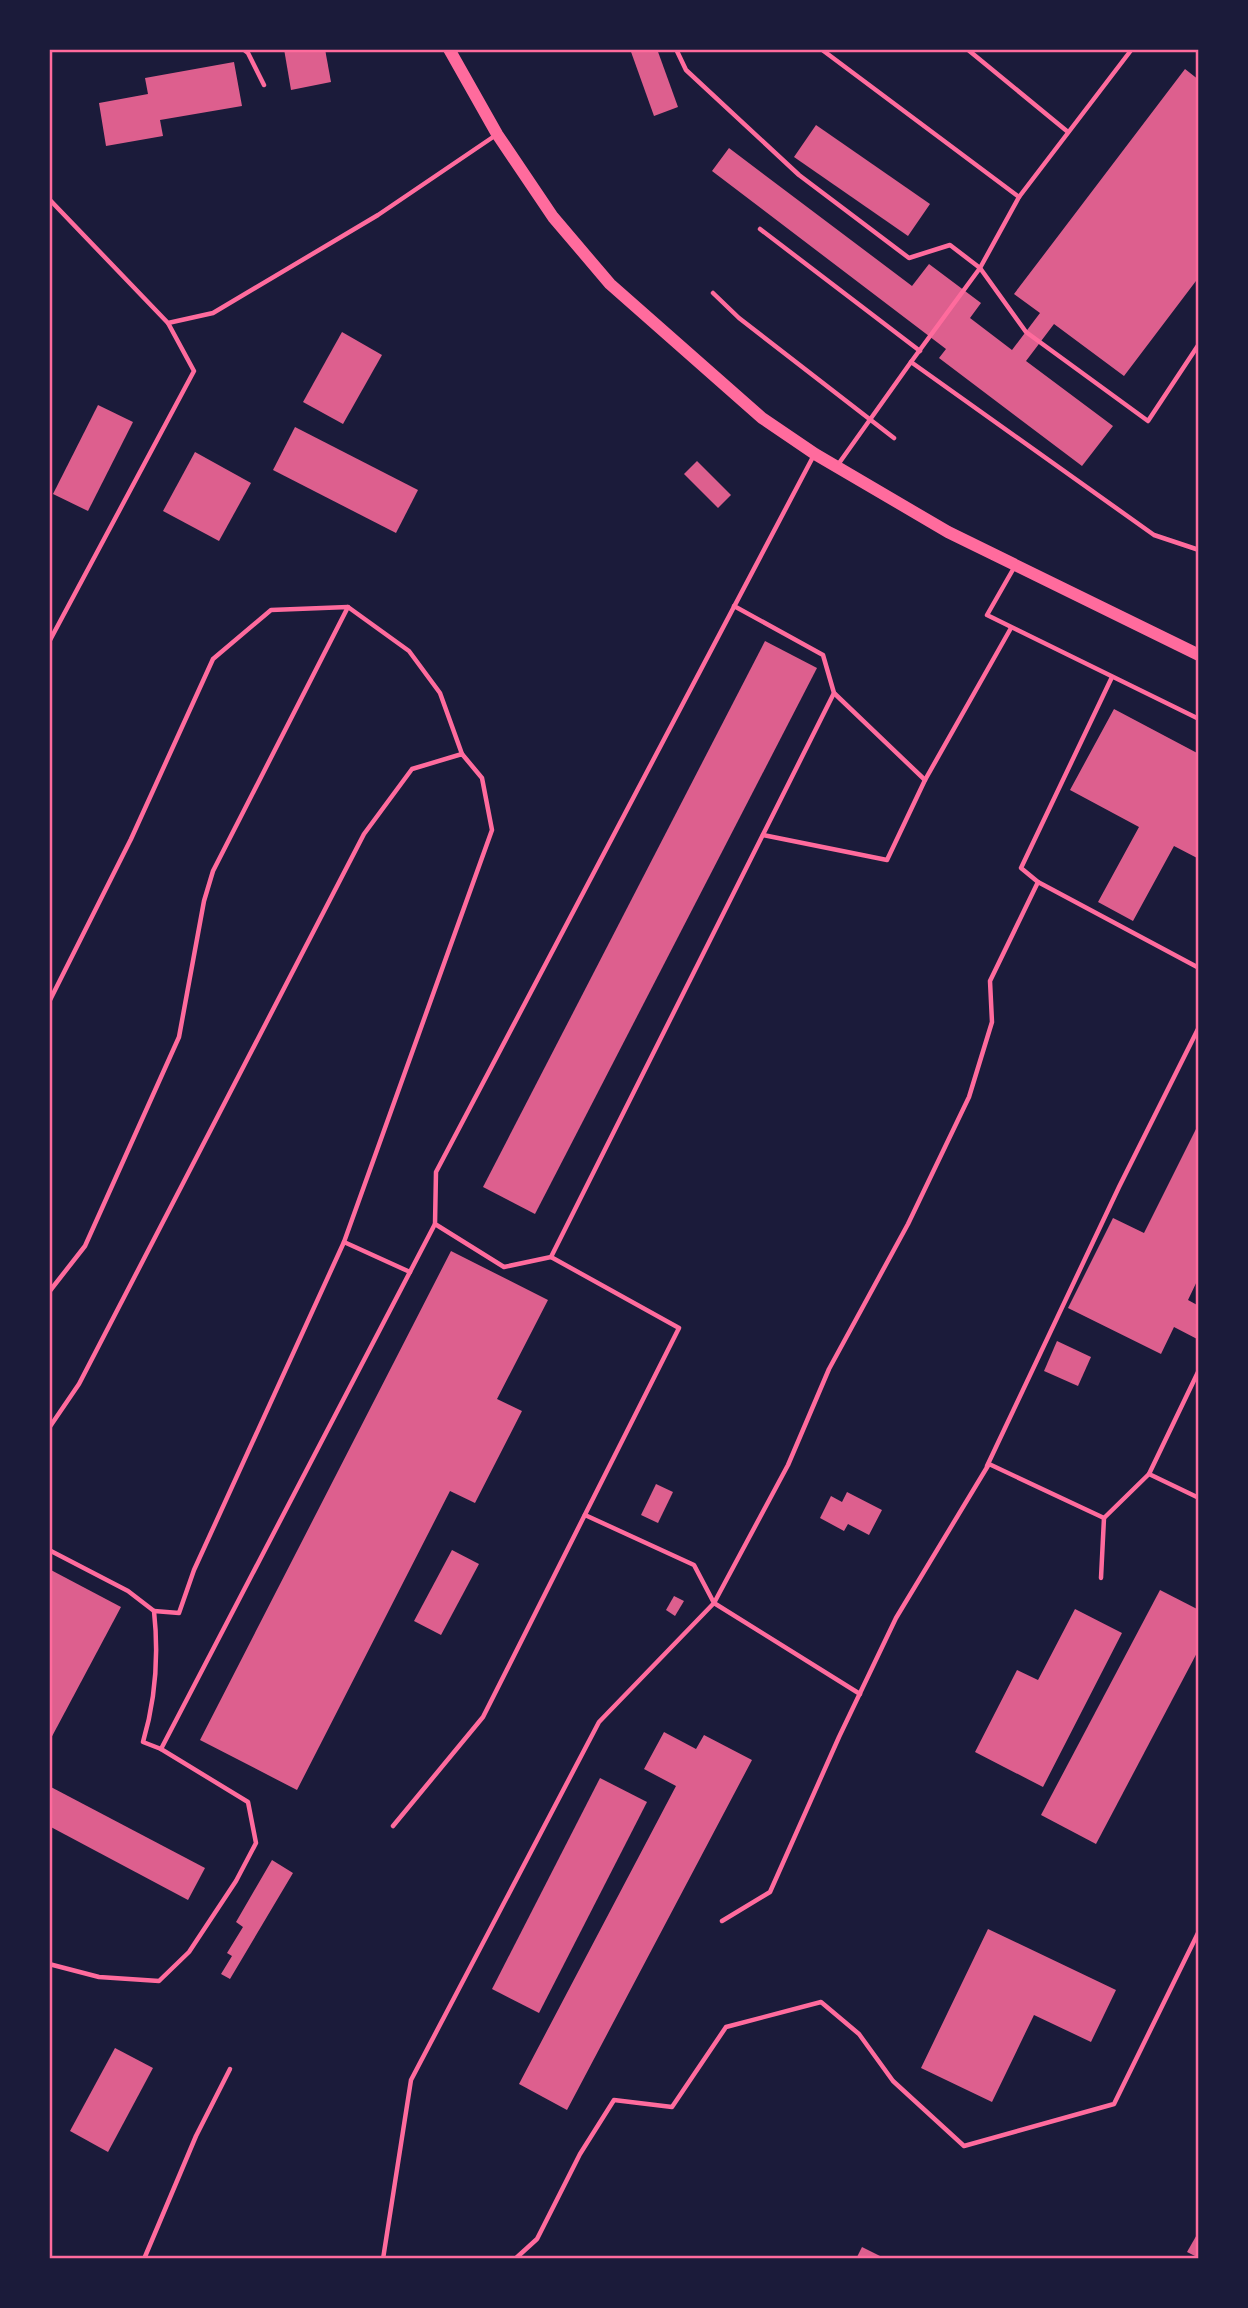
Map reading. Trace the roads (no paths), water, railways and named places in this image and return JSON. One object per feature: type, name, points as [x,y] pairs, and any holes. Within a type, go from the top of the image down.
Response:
[{"type":"street","points":[[449,49],[497,134],[553,216],[610,284],[762,418],[836,467],[948,532],[1199,655]]},
{"type":"lane","points":[[243,49],[248,53],[264,85]]},
{"type":"lane","points":[[676,49],[686,69],[799,176],[909,258],[950,245],[980,268],[1026,332],[1149,421],[1199,344]]},
{"type":"lane","points":[[821,49],[1019,197]]},
{"type":"lane","points":[[967,49],[1068,132]]},
{"type":"lane","points":[[1120,49],[1127,55]]},
{"type":"lane","points":[[836,467],[980,268],[1019,197],[1132,49]]},
{"type":"lane","points":[[168,323],[213,313],[378,215],[497,134]]},
{"type":"lane","points":[[49,199],[168,323],[194,371],[49,642]]},
{"type":"lane","points":[[760,229],[920,351]]},
{"type":"lane","points":[[713,293],[739,318],[894,438]]},
{"type":"lane","points":[[911,362],[1154,535],[1199,550]]},
{"type":"lane","points":[[161,1749],[435,1224],[436,1172],[815,454]]},
{"type":"lane","points":[[1015,565],[987,615],[1199,719]]},
{"type":"lane","points":[[734,606],[823,655],[835,693],[925,780]]},
{"type":"lane","points":[[49,1292],[85,1246],[178,1037],[204,901],[214,871],[348,607]]},
{"type":"lane","points":[[49,1002],[131,839],[213,659],[271,610],[348,607],[409,652],[440,694],[462,754],[482,778],[492,830],[344,1242],[194,1570],[179,1613],[153,1611],[128,1591],[49,1550]]},
{"type":"lane","points":[[763,835],[887,860],[925,780],[1011,628]]},
{"type":"lane","points":[[1112,677],[1021,869],[1038,882],[1199,968]]},
{"type":"lane","points":[[551,1257],[835,693]]},
{"type":"lane","points":[[49,1428],[79,1384],[364,834],[412,769],[462,754]]},
{"type":"lane","points":[[383,2259],[411,2080],[599,1722],[714,1603],[788,1465],[829,1369],[908,1224],[969,1097],[992,1022],[990,981],[1038,882]]},
{"type":"lane","points":[[985,1470],[1119,1187],[1199,1027]]},
{"type":"lane","points":[[394,1826],[483,1717],[679,1328],[551,1257],[504,1267],[435,1224]]},
{"type":"lane","points":[[344,1242],[410,1272]]},
{"type":"lane","points":[[1101,1578],[1104,1518],[1149,1474],[1199,1370]]},
{"type":"lane","points":[[722,1921],[770,1892],[896,1618],[989,1464],[1104,1518]]},
{"type":"lane","points":[[1149,1474],[1199,1498]]},
{"type":"lane","points":[[585,1515],[694,1565],[714,1603],[860,1694]]},
{"type":"lane","points":[[49,1964],[99,1977],[159,1981],[190,1952],[236,1881],[256,1843],[248,1802],[161,1749],[143,1742],[152,1712],[158,1664],[153,1611]]},
{"type":"lane","points":[[515,2259],[537,2239],[580,2154],[614,2100],[672,2107],[726,2027],[797,2008],[821,2002],[859,2034],[893,2081],[964,2146],[1114,2104],[1199,1931]]},
{"type":"lane","points":[[144,2259],[196,2136],[230,2069]]}]
